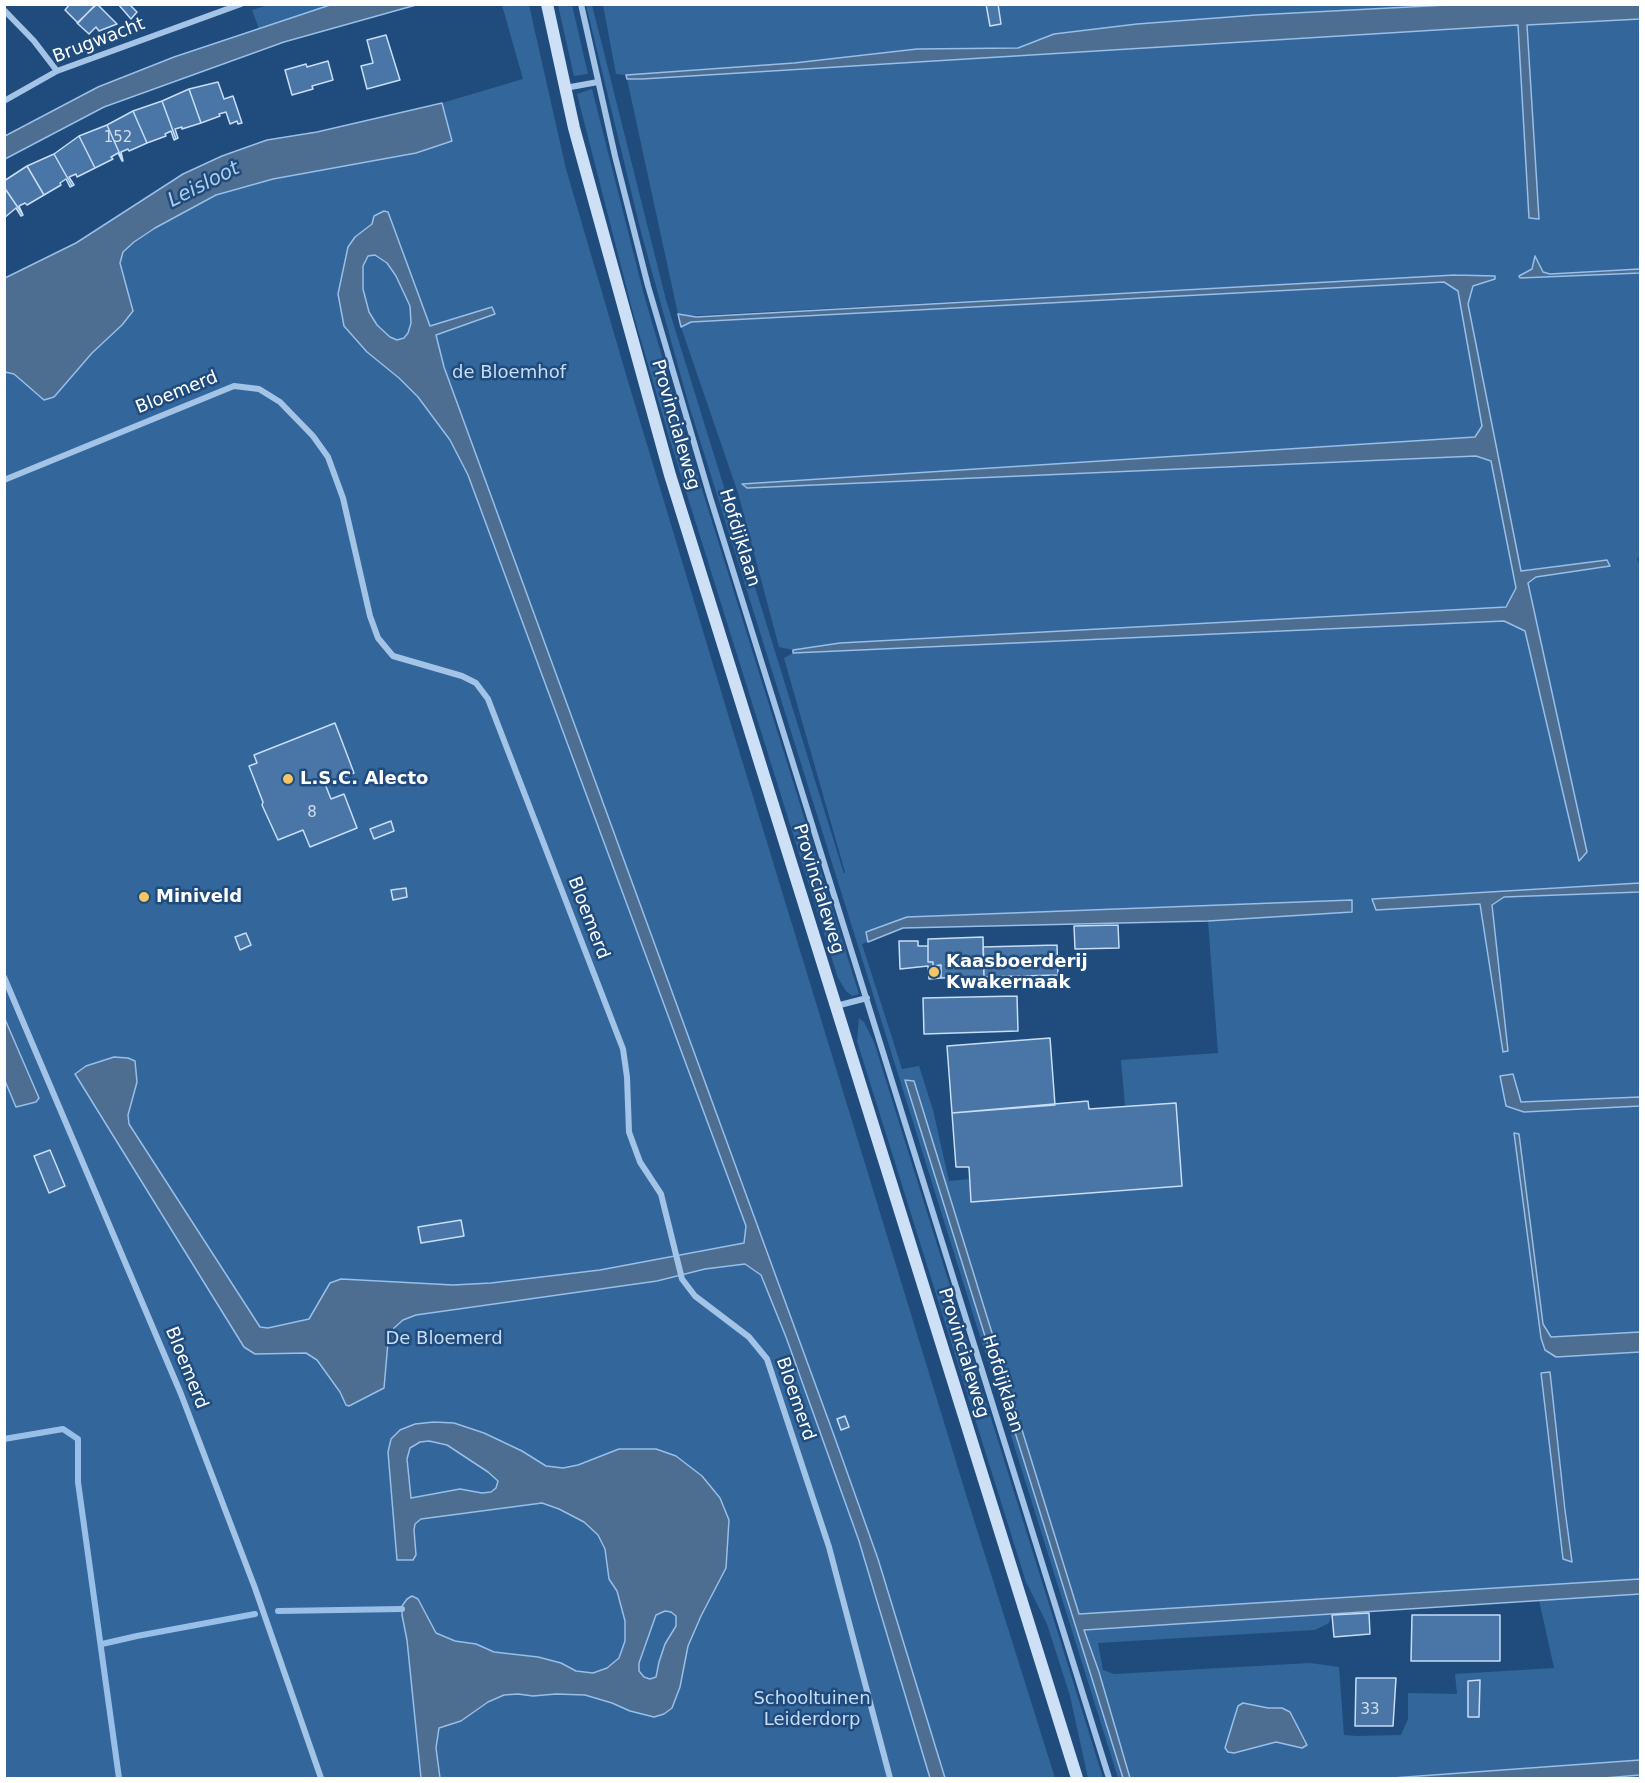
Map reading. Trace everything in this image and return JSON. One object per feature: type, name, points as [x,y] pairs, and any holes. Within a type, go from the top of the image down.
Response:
[{"type":"main road","name":"Provincialeweg","points":[[547,4],[574,129],[670,475],[1077,1779]]},
{"type":"street","name":"Brugwacht","points":[[4,101],[57,71],[240,4]]},
{"type":"street","name":"Hofdijklaan","points":[[581,4],[615,156],[655,308],[714,508],[1109,1779]]},
{"type":"street","points":[[4,10],[34,41],[57,71]]},
{"type":"street","points":[[565,88],[598,82]]},
{"type":"street","name":"Bloemerd","points":[[4,480],[234,386],[258,388],[280,402],[313,436],[328,457],[343,498],[370,616],[378,638],[393,656],[462,676],[476,683],[488,699],[623,1049],[627,1077],[629,1132],[640,1162],[661,1194],[682,1279],[695,1296],[749,1337],[767,1359],[829,1547],[890,1779]]},
{"type":"street","name":"Bloemerd","points":[[4,977],[182,1394],[255,1588],[321,1779]]},
{"type":"street","points":[[836,1006],[867,998]]},
{"type":"green space","points":[[269,5],[333,5],[259,29],[252,10]]},
{"type":"green space","name":"De Bloemerd","points":[[502,5],[529,5],[566,169],[627,378],[968,1501],[1055,1778],[5,1778],[4,372],[14,374],[31,386],[38,396],[92,353],[122,325],[133,311],[120,263],[123,252],[155,228],[216,195],[298,174],[446,114],[442,103],[523,79]]},
{"type":"green space","points":[[558,5],[572,5],[588,74],[574,76]]},
{"type":"green space","points":[[586,5],[592,5],[666,300],[844,874],[784,658],[793,653],[1504,621],[1525,631],[1579,861],[1587,852],[1528,582],[1536,577],[1610,565],[1607,560],[1521,572],[1468,303],[1473,286],[1494,279],[1495,276],[1455,275],[686,316],[678,314],[627,79],[1519,25],[1529,218],[1538,219],[1527,25],[1640,19],[1640,269],[1550,274],[1543,272],[1535,257],[1532,269],[1519,276],[1520,278],[1640,273],[1640,557],[1637,558],[1640,568],[1640,883],[1372,899],[1376,910],[1480,904],[1503,1052],[1508,1050],[1491,905],[1504,897],[1640,892],[1640,1778],[1118,1778],[688,402],[641,232]],"holes":[[[1208,921],[1218,1053],[1121,1060],[1130,1164],[949,1181],[933,1110],[919,1066],[902,1069],[862,944],[903,928]],[[1550,1372],[1572,1562],[1542,1373]],[[1539,1600],[1554,1668],[1455,1674],[1457,1694],[1408,1693],[1408,1719],[1401,1735],[1357,1736],[1344,1735],[1339,1667],[1310,1663],[1114,1674],[1103,1670],[1098,1643],[1315,1630],[1329,1623],[1332,1613]],[[1249,1704],[1277,1708],[1305,1739],[1302,1748],[1276,1742],[1260,1745]]]},
{"type":"green space","points":[[603,5],[1447,5],[1137,24],[1054,34],[1018,48],[917,49],[794,63],[626,75],[616,74]]},
{"type":"green space","points":[[592,89],[644,295],[682,425],[859,994],[852,996],[838,978],[669,437],[632,309],[577,94]]},
{"type":"green space","points":[[1444,282],[1458,291],[1482,426],[1475,437],[743,484],[747,488],[1476,456],[1491,461],[1516,588],[1506,607],[840,643],[793,650],[779,647],[738,493],[681,327],[690,322]]},
{"type":"green space","points":[[859,1018],[864,1022],[874,1042],[1103,1778],[1088,1778],[1070,1696],[1047,1624],[1026,1582],[857,1041]]},
{"type":"water","points":[[333,4],[416,5],[284,42],[104,107],[5,159],[5,136],[98,87],[174,57]]},
{"type":"water","points":[[1447,5],[1640,5],[1640,19],[1527,25],[1539,219],[1529,218],[1518,25],[642,79],[627,79],[626,75],[794,63],[917,49],[1018,48],[1054,34],[1137,24]]},
{"type":"water","name":"Leisloot","points":[[442,103],[452,141],[416,153],[273,179],[216,195],[134,242],[123,252],[120,263],[133,311],[54,397],[44,400],[14,374],[5,372],[5,278],[76,243],[183,174],[222,156],[267,140],[317,132]]},
{"type":"water","points":[[384,211],[388,212],[430,326],[492,307],[495,314],[436,335],[444,367],[878,1559],[945,1778],[930,1778],[859,1541],[786,1337],[761,1275],[745,1264],[705,1269],[657,1281],[416,1315],[403,1320],[394,1328],[388,1342],[384,1388],[349,1406],[346,1405],[340,1392],[317,1360],[306,1353],[255,1354],[244,1347],[75,1074],[86,1066],[114,1057],[135,1061],[137,1082],[128,1115],[129,1124],[260,1327],[268,1328],[309,1319],[330,1283],[341,1279],[453,1285],[491,1283],[600,1270],[744,1243],[746,1226],[468,475],[450,440],[418,397],[367,352],[344,326],[338,294],[348,247],[355,237],[372,224],[374,216]],"holes":[[[375,255],[387,263],[396,276],[410,306],[411,323],[408,333],[404,338],[397,340],[377,325],[369,312],[363,289],[363,266],[368,256]]]},
{"type":"water","points":[[1535,256],[1543,272],[1550,274],[1640,269],[1640,273],[1520,278],[1519,276],[1532,269]]},
{"type":"water","points":[[1455,275],[1495,276],[1495,279],[1473,286],[1468,304],[1521,571],[1607,560],[1610,566],[1536,577],[1528,583],[1587,852],[1579,861],[1525,631],[1504,621],[793,653],[793,650],[840,643],[1506,607],[1516,588],[1491,461],[1476,456],[747,488],[742,484],[1475,437],[1482,426],[1458,291],[1444,282],[691,322],[681,327],[678,314],[696,317]]},
{"type":"water","points":[[1640,883],[1640,892],[1504,897],[1492,905],[1508,1051],[1503,1052],[1480,904],[1376,910],[1372,899]]},
{"type":"water","points":[[1352,900],[1352,912],[1208,921],[903,928],[868,942],[866,932],[907,917]]},
{"type":"water","points":[[4,1017],[39,1098],[36,1102],[16,1107],[5,1081]]},
{"type":"water","points":[[1513,1074],[1521,1102],[1640,1097],[1640,1106],[1524,1112],[1506,1106],[1500,1076]]},
{"type":"water","points":[[905,1080],[914,1081],[1079,1614],[1640,1579],[1640,1594],[1084,1630],[1099,1672],[1130,1778],[1123,1778]]},
{"type":"water","points":[[1514,1133],[1519,1134],[1543,1324],[1551,1337],[1640,1332],[1640,1352],[1556,1357],[1545,1350],[1541,1338]]},
{"type":"water","points":[[1550,1372],[1572,1562],[1563,1559],[1541,1373]]},
{"type":"water","points":[[454,1423],[484,1433],[522,1451],[546,1466],[563,1468],[578,1465],[619,1449],[656,1449],[676,1456],[702,1476],[720,1498],[729,1520],[726,1568],[688,1646],[680,1687],[672,1708],[654,1717],[585,1695],[504,1695],[488,1702],[461,1721],[439,1728],[436,1748],[440,1778],[421,1778],[407,1640],[402,1615],[402,1606],[407,1599],[412,1596],[418,1599],[436,1633],[455,1641],[476,1644],[494,1652],[538,1657],[561,1663],[576,1671],[593,1673],[607,1668],[619,1658],[625,1641],[625,1621],[617,1591],[609,1579],[605,1549],[598,1535],[584,1522],[542,1503],[421,1519],[415,1524],[414,1530],[416,1555],[413,1560],[397,1560],[388,1452],[391,1439],[400,1430],[415,1424]],"holes":[[[429,1441],[447,1445],[488,1472],[498,1481],[496,1488],[491,1492],[482,1493],[460,1489],[411,1498],[407,1459],[410,1448],[420,1442]],[[665,1611],[676,1616],[676,1626],[665,1644],[656,1677],[650,1679],[644,1677],[639,1671],[639,1663],[656,1615]]]},
{"type":"water","points":[[1243,1703],[1282,1708],[1290,1712],[1307,1745],[1302,1748],[1276,1742],[1234,1753],[1228,1752],[1225,1748],[1238,1706]]},
{"type":"water","points":[[1640,1760],[1640,1775],[1604,1778],[1392,1778]]},
{"type":"building","points":[[70,4],[96,4],[78,23],[65,10]]},
{"type":"building","points":[[97,4],[117,24],[99,31],[96,27],[89,34],[77,23]]},
{"type":"building","points":[[118,4],[129,4],[137,12],[131,19]]},
{"type":"building","points":[[986,4],[998,4],[1001,24],[990,26]]},
{"type":"building","points":[[386,35],[400,80],[367,89],[361,66],[373,63],[367,40]]},
{"type":"building","points":[[328,61],[333,80],[292,95],[285,70]]},
{"type":"building","points":[[218,82],[224,99],[233,96],[242,123],[238,124],[237,121],[230,124],[226,112],[201,123],[189,89]]},
{"type":"building","points":[[189,89],[201,123],[175,129],[178,138],[176,139],[162,101]]},
{"type":"building","points":[[162,101],[176,139],[174,140],[171,131],[165,134],[166,136],[147,143],[133,111]]},
{"type":"building","points":[[133,111],[147,143],[121,152],[123,161],[107,125]]},
{"type":"building","points":[[107,125],[123,161],[118,153],[111,157],[113,159],[95,168],[79,136]]},
{"type":"building","points":[[79,136],[95,168],[77,177],[76,174],[69,177],[74,185],[72,186],[54,154]]},
{"type":"building","points":[[54,154],[72,186],[70,187],[66,179],[60,183],[61,185],[44,195],[27,166]]},
{"type":"building","points":[[27,166],[44,195],[27,205],[25,203],[19,206],[23,215],[4,187],[4,181]]},
{"type":"building","points":[[4,187],[23,215],[21,216],[16,208],[4,218]]},
{"type":"building","points":[[335,723],[354,773],[325,784],[331,799],[344,794],[357,828],[310,847],[303,830],[278,840],[262,805],[263,802],[249,766],[257,763],[254,755]]},
{"type":"building","points":[[391,821],[394,831],[374,839],[370,829]]},
{"type":"building","points":[[406,888],[407,897],[393,900],[391,890]]},
{"type":"building","points":[[1118,925],[1119,948],[1075,949],[1074,926]]},
{"type":"building","points":[[246,933],[251,945],[240,950],[235,937]]},
{"type":"building","points":[[983,937],[984,977],[941,978],[941,965],[933,966],[933,962],[928,962],[928,939]]},
{"type":"building","points":[[899,941],[918,941],[918,946],[928,946],[928,962],[933,962],[933,966],[941,965],[941,978],[929,979],[928,966],[900,969]]},
{"type":"building","points":[[1057,945],[1058,975],[984,977],[983,947]]},
{"type":"building","points":[[1017,996],[1018,1031],[924,1034],[923,998]]},
{"type":"building","points":[[1050,1038],[1055,1105],[952,1113],[947,1046]]},
{"type":"building","points":[[1088,1101],[1089,1109],[1176,1103],[1182,1186],[971,1202],[969,1167],[956,1167],[952,1113]]},
{"type":"building","points":[[50,1150],[65,1186],[49,1193],[34,1156]]},
{"type":"building","points":[[461,1220],[464,1236],[421,1243],[418,1227]]},
{"type":"building","points":[[845,1416],[849,1427],[841,1430],[837,1419]]},
{"type":"building","points":[[1369,1613],[1370,1634],[1334,1637],[1332,1615]]},
{"type":"building","points":[[1412,1615],[1500,1615],[1500,1661],[1411,1661]]},
{"type":"building","points":[[1356,1678],[1396,1678],[1393,1726],[1355,1726]]},
{"type":"building","points":[[1480,1680],[1479,1717],[1468,1717],[1468,1681]]},
{"type":"waterway","points":[[4,1439],[63,1429],[78,1439],[78,1482],[119,1778]]},
{"type":"waterway","points":[[278,1611],[402,1609]]},
{"type":"waterway","points":[[102,1644],[255,1614]]},
{"type":"place","name":"L.S.C. Alecto","points":[[288,779]]},
{"type":"place","name":"Miniveld","points":[[144,897]]},
{"type":"place","name":"Kaasboerderij Kwakernaak","points":[[934,972]]},
{"type":"park label","name":"de Bloemhof","points":[[509,373]]},
{"type":"park label","name":"Schooltuinen Leiderdorp","points":[[812,1709]]}]
